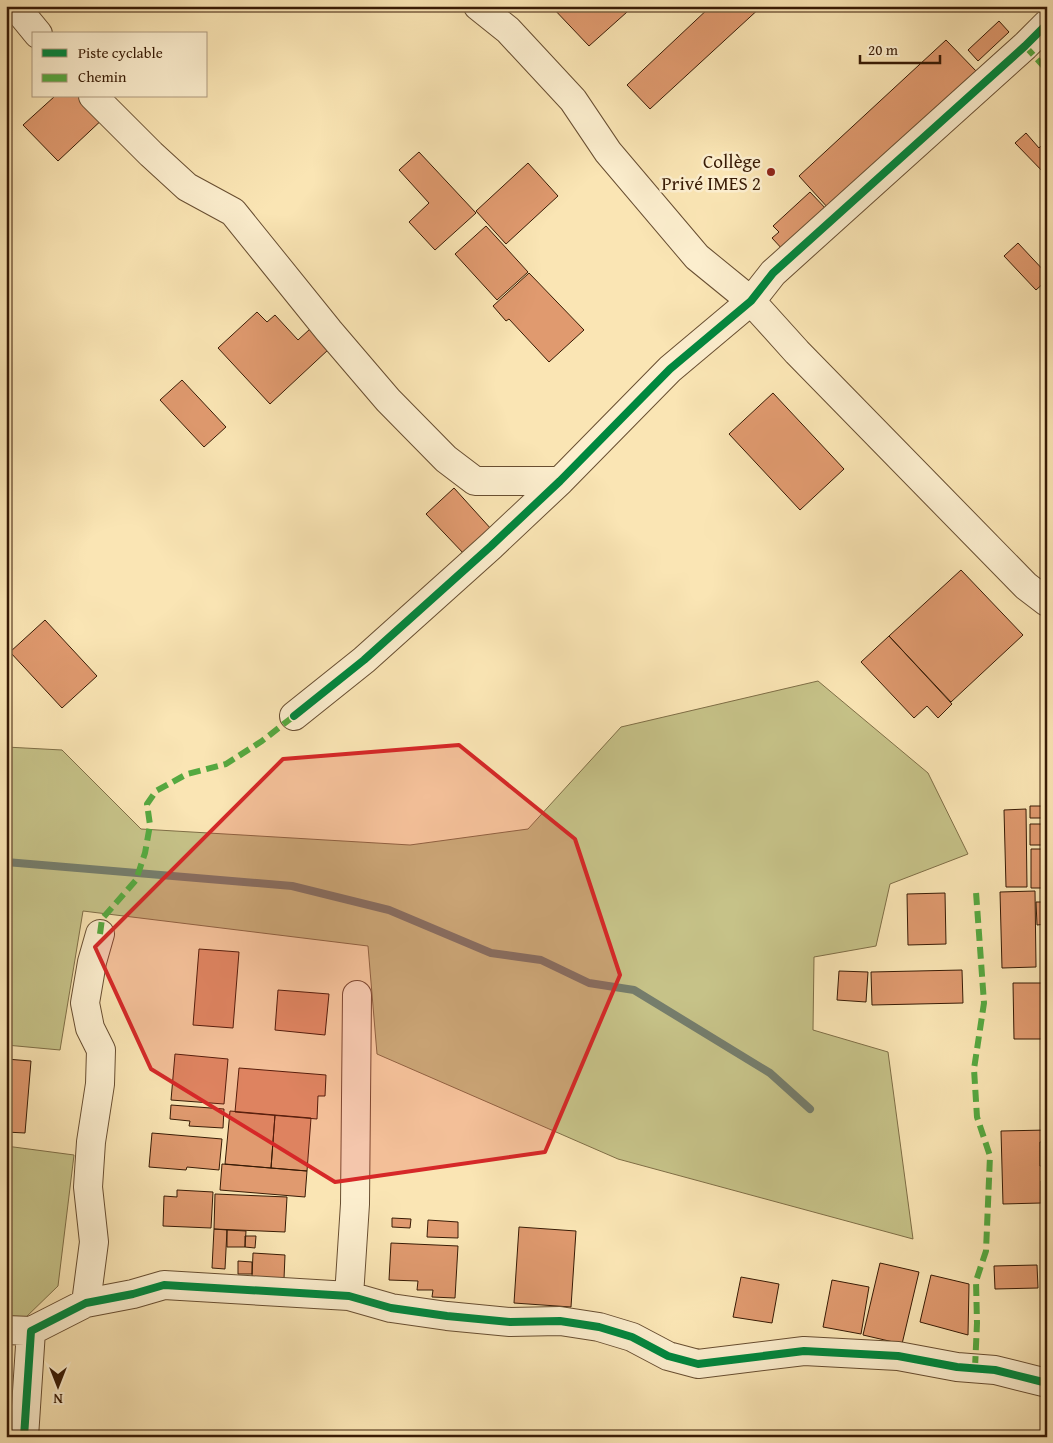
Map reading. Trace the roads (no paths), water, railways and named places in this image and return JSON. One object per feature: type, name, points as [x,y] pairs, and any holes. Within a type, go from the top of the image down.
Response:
[{"type":"street","points":[[15,6],[36,32]]},
{"type":"street","points":[[478,6],[508,30],[573,100],[608,152],[698,257],[751,301],[797,352],[998,558],[1026,586],[1047,602]]},
{"type":"street","points":[[294,716],[364,660],[491,546],[560,482],[670,369],[751,301],[773,273],[1047,24]]},
{"type":"street","points":[[95,98],[151,154],[188,187],[233,212],[329,331],[388,400],[446,459],[475,481],[560,482]]},
{"type":"street","points":[[86,1303],[94,1242],[88,1186],[91,1142],[100,1084],[102,1050],[90,1028],[85,1003],[92,962],[100,934]]},
{"type":"street","points":[[349,1296],[355,1204],[357,995]]},
{"type":"street","points":[[24,1437],[19,1330],[86,1303],[133,1294],[164,1285],[349,1296],[392,1308],[447,1316],[510,1322],[560,1321],[599,1327],[632,1337],[668,1356],[698,1364],[804,1351],[898,1356],[957,1368],[995,1370],[1047,1383]]},
{"type":"waterway","points":[[6,862],[292,886],[389,910],[491,953],[541,960],[589,983],[634,990],[770,1073],[810,1109]]},
{"type":"place","name":"Collège Privé IMES 2","points":[[771,172]]}]
